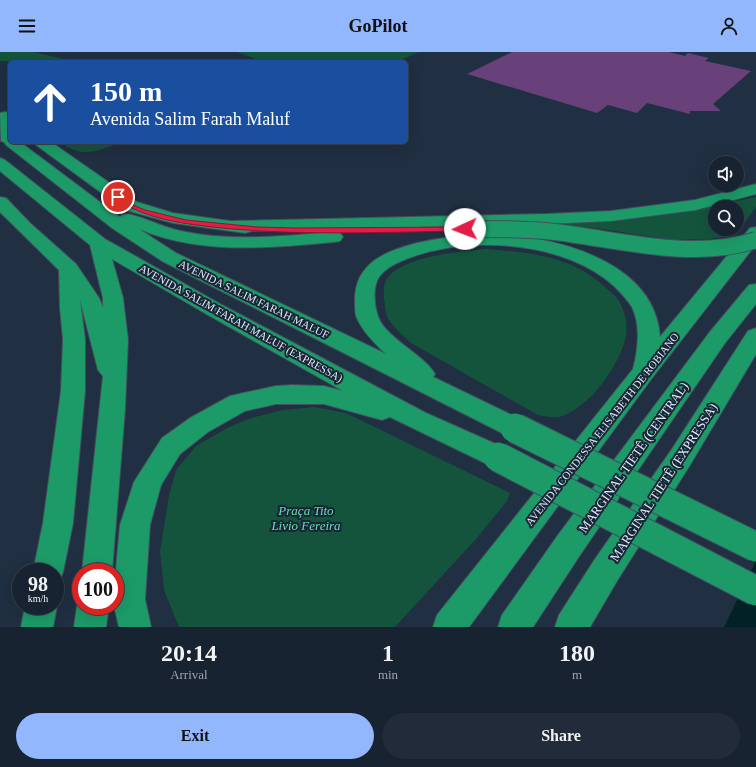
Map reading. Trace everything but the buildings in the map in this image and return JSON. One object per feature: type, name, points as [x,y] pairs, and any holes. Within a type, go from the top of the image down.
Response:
[{"type":"highway","points":[[5,116],[7,139]]},
{"type":"highway","name":"AVENIDA SALIM FARAH MALUF","points":[[14,144],[118,224],[169,257],[756,547]]},
{"type":"highway","points":[[44,144],[131,206],[143,211],[186,222],[281,231],[519,229],[598,238],[650,246],[696,249],[727,248],[756,240]]},
{"type":"highway","name":"AVENIDA SALIM FARAH MALUF (EXPRESSA)","points":[[0,163],[99,243],[215,310],[417,420],[498,457],[756,591]]},
{"type":"highway","points":[[232,226],[598,216],[641,213],[696,205],[756,189]]},
{"type":"highway","points":[[89,201],[142,226],[167,234],[193,240],[225,243],[273,242],[431,230]]},
{"type":"highway","points":[[0,202],[24,227],[69,268],[92,303],[114,397]]},
{"type":"highway","name":"AVENIDA CONDESSA ELISABETH DE ROBIANO","points":[[449,627],[644,372],[756,232]]},
{"type":"highway","points":[[442,392],[381,335],[366,316],[364,289],[372,273],[387,259],[424,247],[452,241],[497,240],[533,244],[561,250],[591,262],[610,273],[630,289],[642,308],[649,343],[644,372]]},
{"type":"highway","points":[[97,563],[114,397],[118,340],[113,298],[99,243]]},
{"type":"highway","points":[[50,563],[58,523],[73,391],[74,339],[70,308],[69,268]]},
{"type":"highway","name":"MARGINAL TIETÊ (CENTRAL)","points":[[514,627],[569,545],[717,338],[756,290]]},
{"type":"highway","name":"MARGINAL TIETÊ (EXPRESSA)","points":[[571,627],[606,570],[681,458],[756,336]]},
{"type":"highway","points":[[135,627],[130,599],[135,525],[148,482],[171,446],[199,425],[239,403],[258,398],[292,394],[324,395],[417,420]]},
{"type":"highway","points":[[37,627],[39,615]]},
{"type":"green space","points":[[0,52],[34,52],[68,60],[8,60],[0,61]]},
{"type":"green space","points":[[237,52],[419,52],[401,60],[259,60]]},
{"type":"green space","points":[[64,144],[117,144],[91,152],[76,151]]},
{"type":"green space","points":[[756,197],[756,207],[744,223],[744,200],[742,200]]},
{"type":"green space","points":[[708,207],[708,236],[731,236],[708,239],[671,240],[602,229],[543,223],[653,216]]},
{"type":"green space","points":[[485,249],[534,254],[565,262],[593,277],[618,299],[626,318],[627,331],[618,359],[602,384],[592,396],[570,413],[559,417],[538,415],[411,343],[390,322],[385,310],[384,288],[385,283],[391,274],[401,267],[430,257]]},
{"type":"green space","name":"Praça Tito Livio Fereira","points":[[314,407],[346,413],[510,493],[507,501],[476,539],[395,627],[179,627],[164,590],[160,551],[169,496],[176,470],[196,446],[229,427],[251,418],[283,410]]},
{"type":"shaded area","points":[[756,561],[756,627],[724,627]]},
{"type":"route","points":[[118,197],[131,206],[143,211],[186,222],[257,229],[296,231],[465,229]]}]
